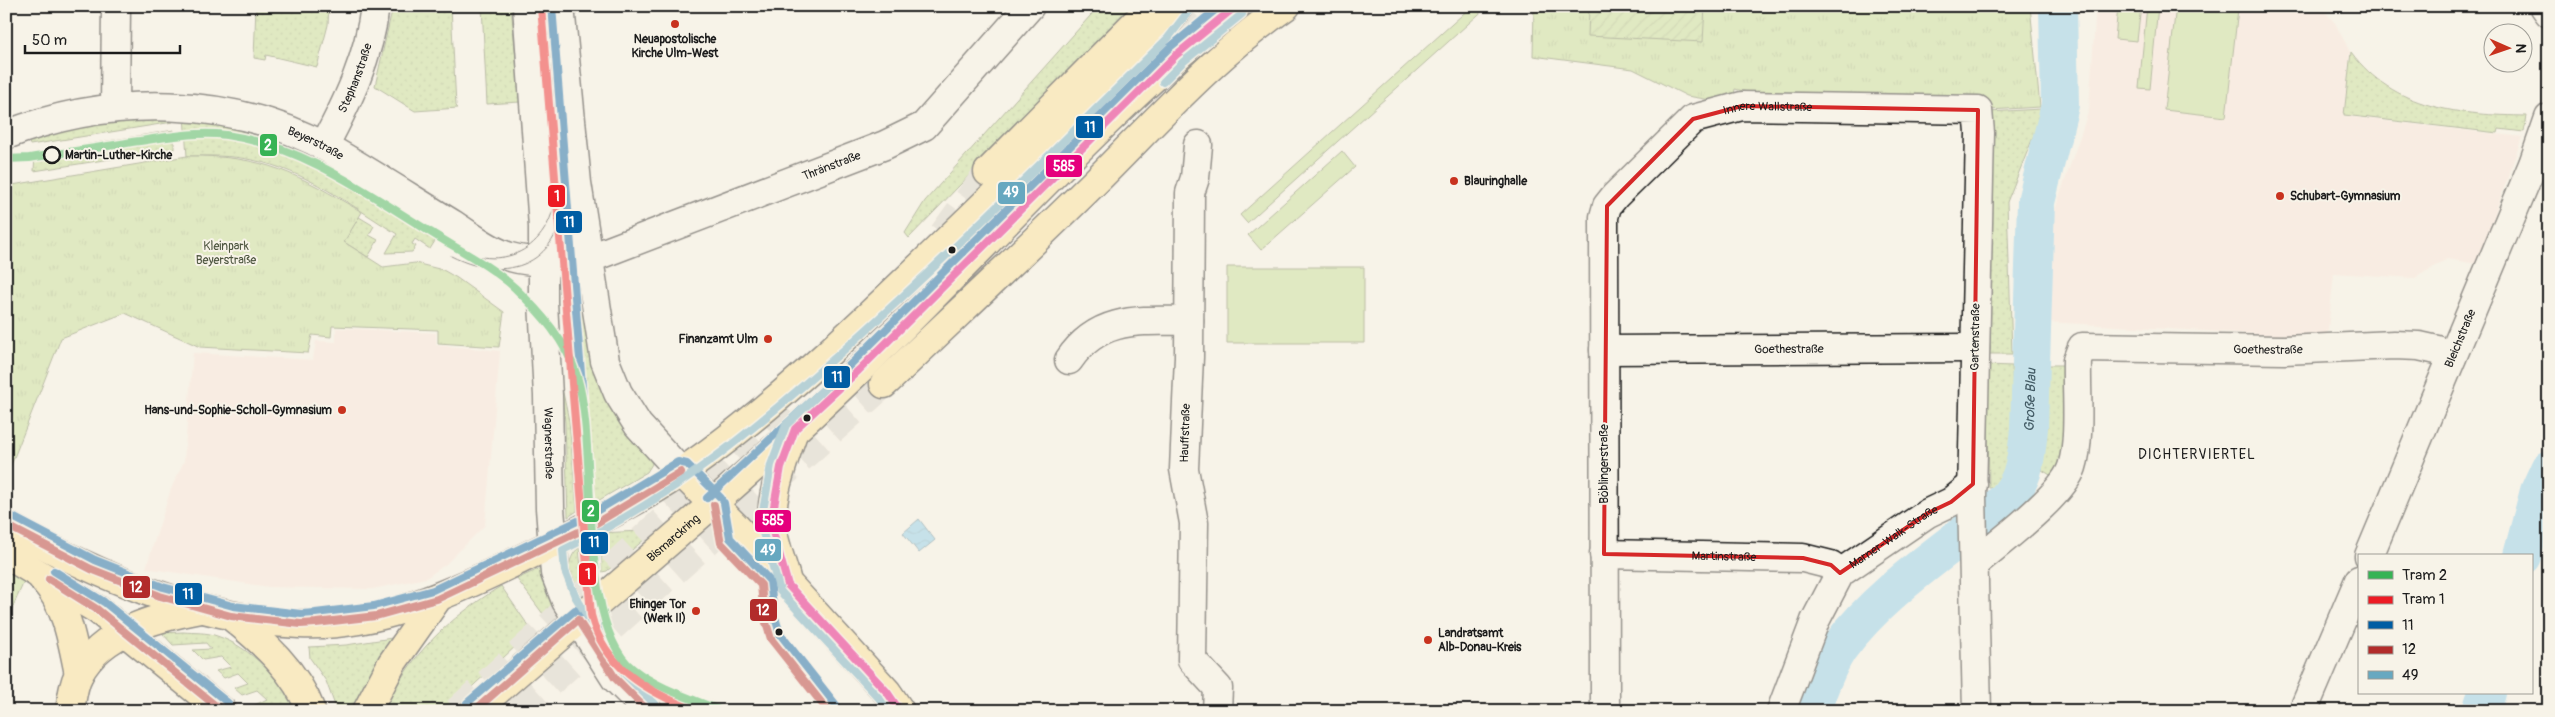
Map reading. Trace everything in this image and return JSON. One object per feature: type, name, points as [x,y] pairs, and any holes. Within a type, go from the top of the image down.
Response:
[{"type":"main road","points":[[988,172],[1152,6]]},
{"type":"main road","points":[[6,525],[91,569],[117,580],[203,609],[231,616],[316,624],[376,616],[437,599],[593,525],[681,472],[764,408],[899,287],[1161,31],[1180,6]]},
{"type":"main road","name":"Bismarckring","points":[[474,711],[714,505],[859,370],[1176,55],[1236,6]]},
{"type":"main road","points":[[884,384],[1038,239],[1206,72],[1270,17],[1286,6]]},
{"type":"main road","points":[[788,585],[773,532],[773,512],[781,467],[795,429]]},
{"type":"main road","points":[[681,472],[714,505],[887,692],[900,711]]},
{"type":"main road","points":[[6,554],[36,570],[98,610],[222,711]]},
{"type":"main road","points":[[36,570],[60,603],[69,628],[79,674]]},
{"type":"main road","points":[[367,711],[392,663],[437,599]]},
{"type":"main road","points":[[70,711],[79,674],[89,659],[124,633],[156,619],[203,609]]},
{"type":"main road","points":[[231,616],[260,639],[282,664],[300,687],[311,711]]},
{"type":"street","points":[[115,108],[116,6]]},
{"type":"street","name":"Stephanstraße","points":[[324,146],[361,70],[375,6]]},
{"type":"street","name":"Wagnerstraße","points":[[527,6],[541,193],[544,261],[542,302],[553,563],[558,584],[578,620],[615,678],[648,711]]},
{"type":"street","points":[[560,6],[576,174],[598,329],[609,373],[618,393],[638,425],[681,472]]},
{"type":"street","name":"Thränstraße","points":[[588,259],[885,145],[924,126],[1030,6]]},
{"type":"street","points":[[2544,6],[2549,13]]},
{"type":"street","name":"Innere Wallstraße","points":[[1604,218],[1607,206],[1615,196],[1693,119],[1742,106],[1978,110]]},
{"type":"street","name":"Beyerstraße","points":[[6,135],[66,116],[115,108],[178,107],[226,113],[272,125],[324,146],[500,253],[516,258],[544,261]]},
{"type":"street","name":"Gartenstraße","points":[[1977,711],[1972,490],[1980,133],[1978,110]]},
{"type":"street","name":"Bleichstraße","points":[[2370,554],[2547,133]]},
{"type":"street","name":"Hauffstraße","points":[[1198,145],[1195,178],[1190,193],[1190,321],[1184,469],[1194,522],[1192,660],[1218,688],[1217,711]]},
{"type":"street","name":"Böblingerstraße","points":[[1604,218],[1605,711]]},
{"type":"street","points":[[544,261],[588,259]]},
{"type":"street","points":[[1069,360],[1078,348],[1090,338],[1118,324],[1131,321],[1190,321]]},
{"type":"street","name":"Goethestraße","points":[[1975,558],[2050,497],[2072,468],[2075,451],[2077,360],[2082,347],[2275,350],[2394,345],[2419,346],[2437,350],[2452,357]]},
{"type":"street","name":"Goethestraße","points":[[1604,350],[1975,348]]},
{"type":"street","name":"Marner-Walk-Straße","points":[[1781,711],[1814,621],[1840,573],[1928,513],[1972,490]]},
{"type":"street","name":"Martinstraße","points":[[1604,554],[1803,558],[1831,565],[1840,573]]},
{"type":"street","points":[[2303,711],[2358,582]]},
{"type":"highlighted area","points":[[1742,106],[1978,110],[1973,484],[1951,502],[1928,513],[1840,573],[1831,565],[1803,558],[1604,554],[1607,206],[1693,119]]},
{"type":"shaded area","name":"Schubart-Gymnasium","points":[[2096,6],[2320,6],[2335,23],[2350,52],[2344,116],[2522,137],[2477,264],[2447,259],[2415,278],[2334,273],[2327,338],[2047,322],[2051,221],[2089,110]]},
{"type":"shaded area","name":"Hans-und-Sophie-Scholl-Gymnasium","points":[[336,328],[436,333],[436,345],[500,351],[485,525],[446,564],[426,578],[372,589],[269,587],[146,568],[171,489],[184,461],[193,353],[313,360],[316,341],[336,342]]},
{"type":"green space","points":[[256,6],[329,6],[328,25],[317,67],[266,55],[265,60],[254,58]]},
{"type":"green space","points":[[393,6],[451,6],[456,106],[458,108],[415,111],[375,86]]},
{"type":"green space","points":[[482,6],[511,6],[520,102],[487,104]]},
{"type":"green space","points":[[1099,6],[1132,6],[909,238],[905,233],[925,201]]},
{"type":"green space","points":[[1472,6],[1488,6],[1247,223],[1240,215]]},
{"type":"green space","points":[[1534,6],[2030,6],[2040,107],[1989,110],[1780,100],[1735,89],[1733,99],[1717,101],[1687,96],[1633,69],[1533,56]]},
{"type":"green space","points":[[1589,6],[1705,6],[1703,42],[1588,36]]},
{"type":"green space","points":[[2118,6],[2141,6],[2137,41],[2115,39]]},
{"type":"green space","points":[[2147,6],[2158,6],[2150,89],[2139,88]]},
{"type":"green space","points":[[2176,6],[2238,9],[2226,117],[2164,110]]},
{"type":"green space","points":[[2351,52],[2368,71],[2387,86],[2408,97],[2453,111],[2527,116],[2524,132],[2499,129],[2498,133],[2344,115]]},
{"type":"green space","points":[[2041,109],[2038,125],[2007,202],[2012,354],[1988,354],[1989,112]]},
{"type":"green space","points":[[172,115],[173,122],[30,145],[27,137],[59,127]]},
{"type":"green space","points":[[184,116],[202,117],[307,147],[455,242],[440,233],[430,249],[415,239],[412,244],[416,246],[412,252],[386,253],[397,234],[309,180],[272,165],[244,158],[187,156]]},
{"type":"green space","points":[[174,130],[174,149],[34,171],[35,153]]},
{"type":"green space","points":[[1342,151],[1355,167],[1261,250],[1248,235]]},
{"type":"green space","name":"Kleinpark Beyerstraße","points":[[187,156],[238,159],[279,169],[318,187],[362,212],[344,242],[383,267],[415,263],[443,270],[457,278],[504,312],[499,347],[438,343],[438,330],[332,326],[331,337],[312,335],[308,353],[200,347],[125,313],[61,338],[6,478],[6,186]]},
{"type":"green space","points":[[359,217],[374,226],[369,235],[378,240],[368,257],[344,242]]},
{"type":"green space","points":[[1227,267],[1364,267],[1364,343],[1227,343]]},
{"type":"green space","points":[[579,301],[584,301],[652,464],[647,472],[596,502]]},
{"type":"green space","points":[[1987,365],[2012,366],[2013,412],[2012,442],[2007,472],[2002,487],[1989,488]]},
{"type":"green space","points":[[2044,365],[2065,365],[2065,438],[2058,465],[2052,476],[2042,470]]},
{"type":"green space","points":[[561,383],[569,421],[577,511],[568,517],[565,422]]},
{"type":"green space","points":[[641,531],[645,533],[645,539],[607,571],[602,572],[600,533]]},
{"type":"green space","points":[[579,548],[583,587],[577,585],[573,580],[569,569],[572,557]]},
{"type":"green space","points":[[6,564],[27,575],[6,622]]},
{"type":"green space","points":[[545,566],[561,605],[546,618],[517,579]]},
{"type":"green space","points":[[501,586],[532,631],[446,711],[383,711],[406,672],[432,640],[447,625]]},
{"type":"green space","points":[[183,632],[213,635],[242,648],[274,677],[298,711],[279,711],[275,706],[259,711],[253,706],[267,699],[257,690],[242,695],[234,688],[248,683],[238,673],[224,678],[216,671],[231,667],[221,657],[203,660],[193,650],[211,649],[206,643],[173,645],[162,633]]},
{"type":"green space","points":[[392,638],[356,711],[337,711],[326,681],[310,658],[309,647],[346,645]]},
{"type":"water","points":[[919,519],[935,540],[919,553],[903,533]]},
{"type":"waterway","name":"Große Blau","points":[[1811,711],[1830,663],[1856,627],[1894,590],[2000,506],[2015,488],[2023,470],[2029,428],[2036,202],[2060,105],[2058,6]]},
{"type":"waterway","points":[[2523,554],[2539,491],[2549,469]]},
{"type":"waterway","points":[[2481,711],[2487,694]]},
{"type":"tunnel","points":[[1146,64],[1207,6]]},
{"type":"tunnel","points":[[943,234],[988,172]]},
{"type":"tunnel","points":[[518,711],[884,384]]},
{"type":"tunnel","points":[[457,711],[791,402]]},
{"type":"tram line","name":"1","points":[[541,7],[591,615],[597,634],[606,650],[630,676],[661,695],[696,711]]},
{"type":"tram line","name":"2","points":[[6,159],[29,158],[191,134],[226,135],[254,141],[282,149],[334,173],[506,280],[534,307],[552,328],[566,351],[577,376],[583,407],[587,446],[596,576],[603,614],[615,646],[633,669],[643,676],[676,693],[722,711]]},
{"type":"tram line","points":[[460,250],[479,256],[497,258],[513,255],[527,248],[539,237],[548,223],[554,206],[556,186]]},
{"type":"tram line","points":[[451,256],[474,265],[496,269],[515,267],[532,260],[546,248],[556,232],[563,211],[564,186]]},
{"type":"transit line","name":"11","points":[[552,6],[599,601],[605,627],[616,648],[619,664],[623,672],[655,704]]},
{"type":"transit line","name":"11","points":[[707,498],[852,363],[1169,48],[1220,6]]},
{"type":"transit line","name":"585","points":[[900,711],[887,692],[788,585],[773,532],[773,512],[781,467],[795,429],[859,370],[1176,55],[1236,6]]},
{"type":"transit line","name":"49","points":[[655,704],[623,672],[575,596],[565,571],[563,550],[644,506],[681,482],[786,401],[854,341],[973,229],[1168,38],[1188,12]]},
{"type":"transit line","name":"49","points":[[1163,82],[1183,62],[1242,14]]},
{"type":"transit line","name":"49","points":[[840,374],[786,425],[771,465],[763,511],[763,533],[780,591],[879,698],[888,711]]},
{"type":"transit line","name":"11","points":[[11,516],[95,560],[163,587],[233,606],[301,614],[374,606],[433,590],[588,516],[678,462],[687,464],[721,498]]},
{"type":"transit line","name":"12","points":[[6,525],[91,569],[160,596],[231,616],[301,624],[316,623],[376,616],[437,599],[593,525],[681,472]]},
{"type":"transit line","name":"11","points":[[724,503],[730,538],[770,581],[774,614],[780,634],[836,705]]},
{"type":"transit line","name":"12","points":[[714,505],[721,543],[761,585],[764,616],[771,639],[828,711]]},
{"type":"transit line","name":"11","points":[[54,571],[104,602],[228,703]]},
{"type":"transit line","name":"12","points":[[49,579],[98,610],[222,711]]},
{"type":"transit line","name":"11","points":[[467,703],[575,610],[586,614],[615,660]]},
{"type":"transit line","name":"12","points":[[578,620],[615,678],[648,711]]},
{"type":"transit line","name":"12","points":[[474,711],[578,620]]},
{"type":"place","name":"Neuapostolische Kirche Ulm-West","points":[[675,24]]},
{"type":"place","name":"Martin-Luther-Kirche","points":[[52,155]]},
{"type":"place","name":"Blauringhalle","points":[[1454,181]]},
{"type":"place","name":"Schubart-Gymnasium","points":[[2280,196]]},
{"type":"place","name":"Finanzamt Ulm","points":[[768,339]]},
{"type":"place","name":"Hans-und-Sophie-Scholl-Gymnasium","points":[[342,410]]},
{"type":"place","name":"Ehinger Tor (Werk II)","points":[[696,611]]},
{"type":"place","name":"Landratsamt Alb-Donau-Kreis","points":[[1428,640]]},
{"type":"district","name":"DICHTERVIERTEL","points":[[2197,454]]}]
